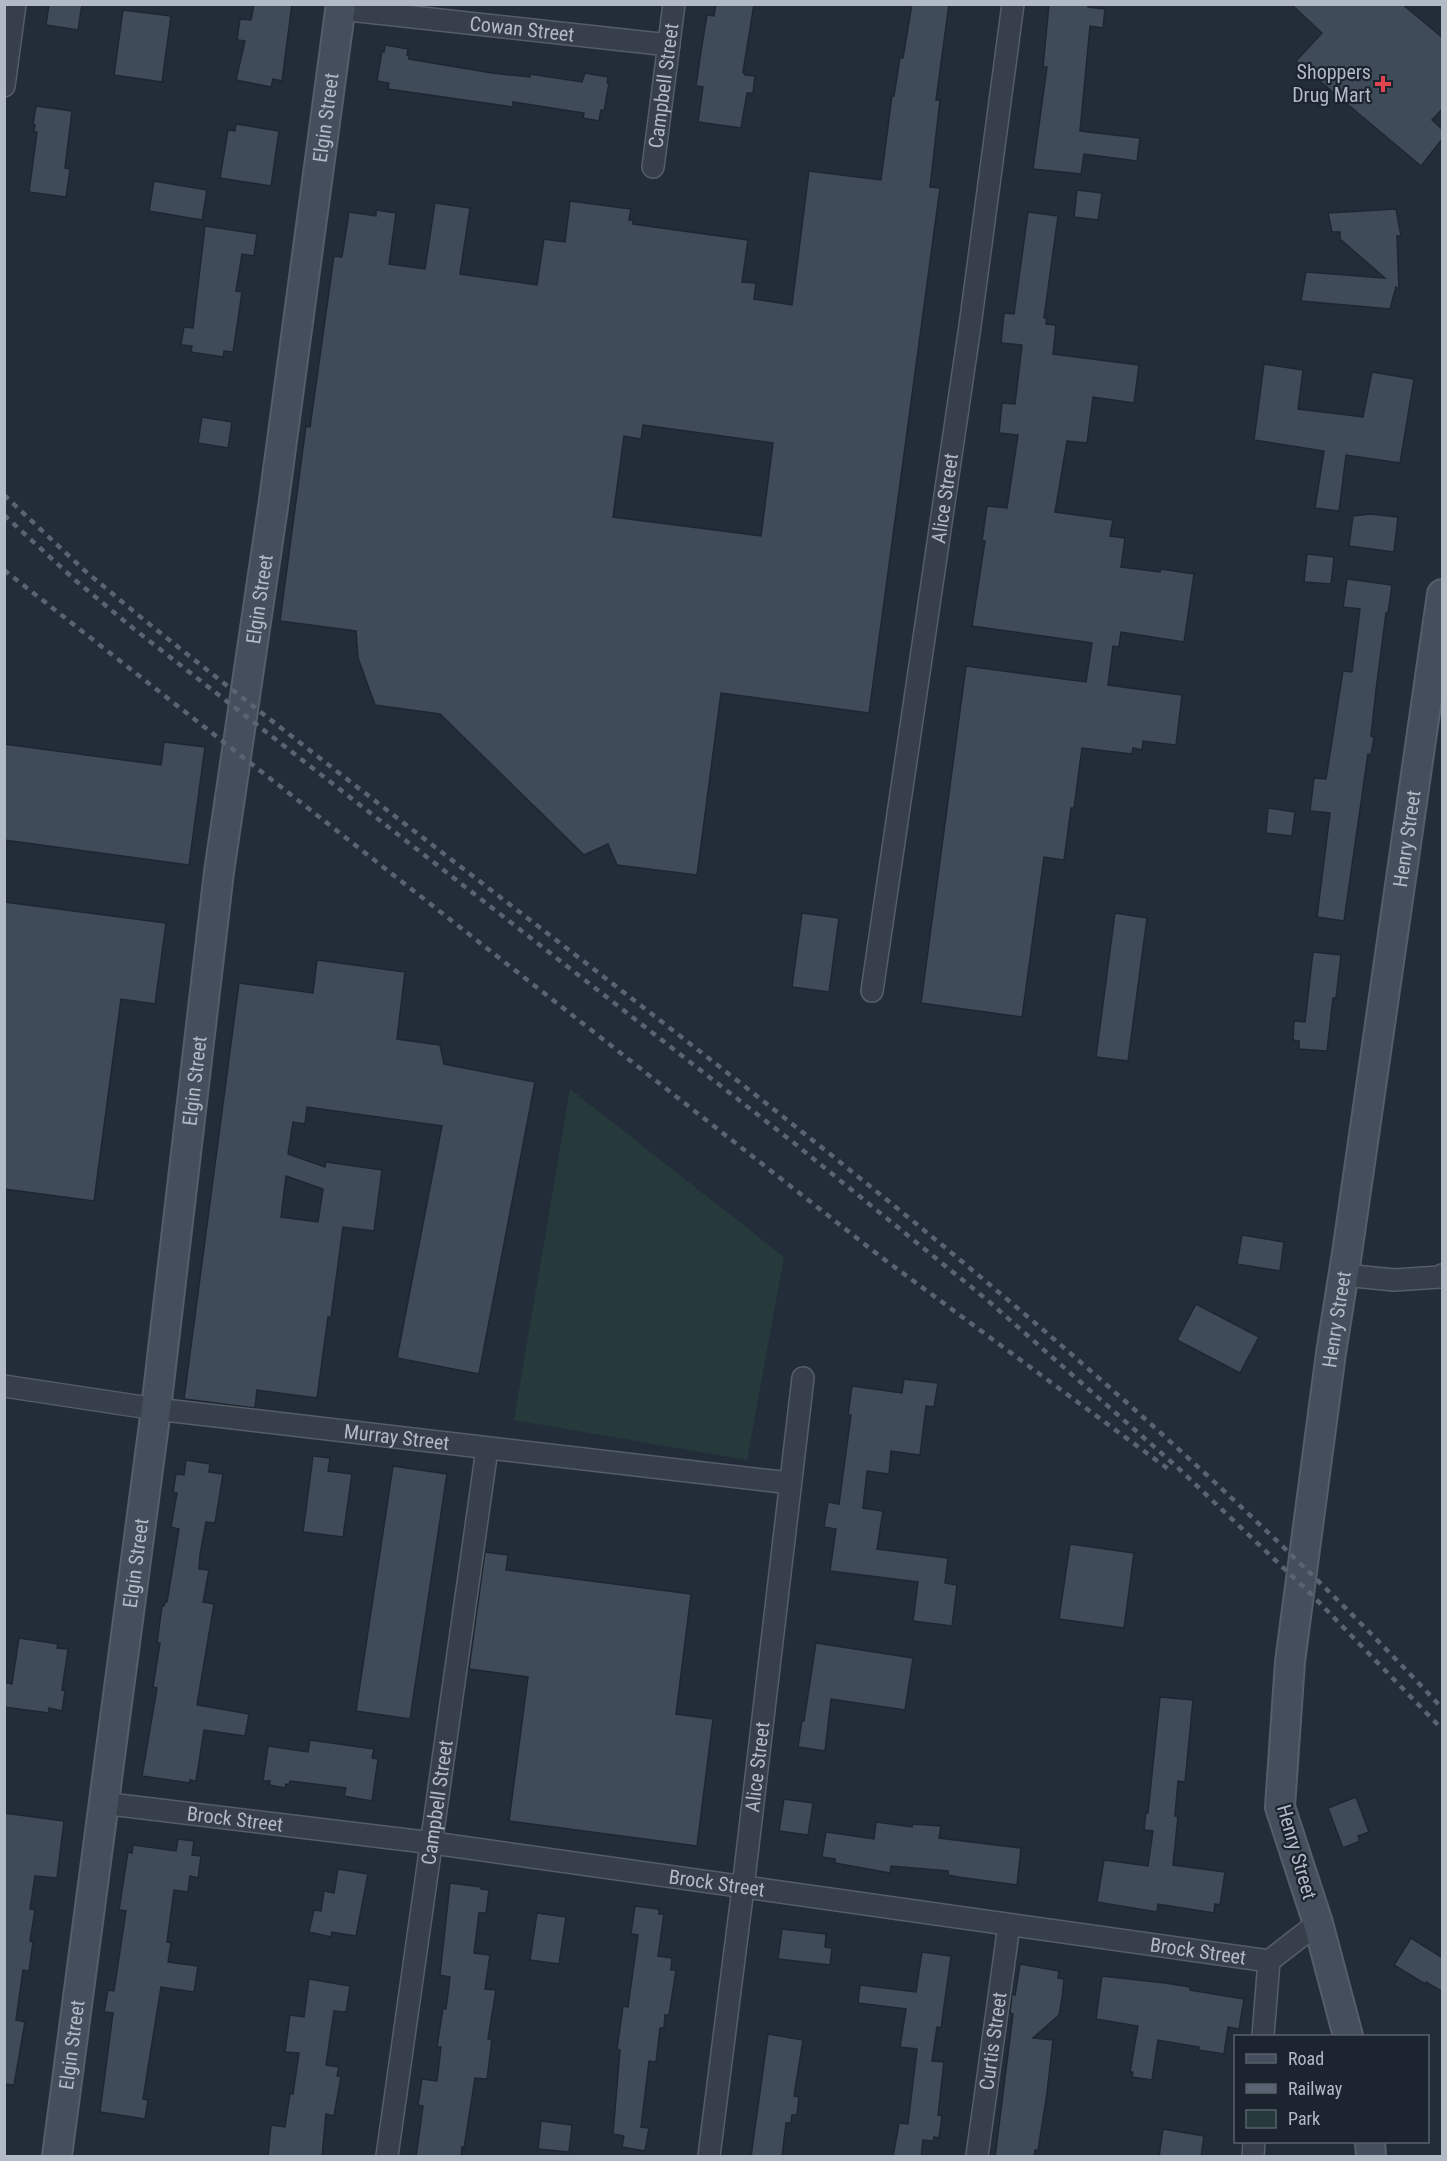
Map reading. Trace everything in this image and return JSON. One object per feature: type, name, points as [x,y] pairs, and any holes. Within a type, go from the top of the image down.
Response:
[{"type":"main road","name":"Elgin Street","points":[[57,2157],[102,1803],[156,1409],[219,872],[273,507],[340,7]]},
{"type":"main road","name":"Henry Street","points":[[1347,2035],[1318,1923],[1280,1807],[1290,1662],[1331,1353],[1443,594]]},
{"type":"street","points":[[4,86],[15,4]]},
{"type":"street","name":"Campbell Street","points":[[653,167],[674,4]]},
{"type":"street","name":"Alice Street","points":[[872,991],[968,337],[1013,4]]},
{"type":"street","name":"Cowan Street","points":[[340,7],[669,45]]},
{"type":"street","points":[[1344,1275],[1394,1280],[1443,1275]]},
{"type":"street","name":"Alice Street","points":[[709,2157],[803,1378]]},
{"type":"street","name":"Murray Street","points":[[4,1386],[156,1409],[790,1483]]},
{"type":"street","name":"Campbell Street","points":[[387,2157],[488,1449]]},
{"type":"street","name":"Brock Street","points":[[102,1803],[433,1843],[1269,1961],[1318,1923]]},
{"type":"street","name":"Curtis Street","points":[[977,2157],[1009,1925]]},
{"type":"street","points":[[1263,2035],[1269,1961]]},
{"type":"green space","points":[[570,1089],[784,1257],[747,1460],[514,1420]]},
{"type":"building","points":[[49,4],[82,4],[78,30],[46,25]]},
{"type":"building","points":[[254,4],[292,4],[282,81],[273,79],[271,87],[236,80],[245,41],[237,40],[240,19],[251,20]]},
{"type":"building","points":[[716,4],[754,4],[743,72],[745,75],[755,76],[753,93],[747,93],[741,128],[698,122],[703,87],[696,86],[701,51],[707,15],[714,16]]},
{"type":"building","points":[[912,4],[949,4],[936,100],[940,100],[930,187],[940,188],[869,713],[721,693],[697,875],[617,865],[608,844],[584,855],[440,714],[375,705],[358,658],[356,631],[280,621],[306,426],[310,427],[334,256],[342,257],[349,212],[376,216],[376,210],[396,213],[389,264],[425,269],[435,203],[470,208],[460,274],[537,285],[544,239],[565,242],[570,201],[631,209],[629,220],[633,220],[633,224],[748,240],[742,282],[756,283],[754,299],[792,305],[809,171],[881,180],[892,96],[894,96],[900,58],[903,58]],"holes":[[[643,425],[773,443],[761,536],[613,517],[624,436],[641,439]]]},
{"type":"building","points":[[1049,4],[1088,4],[1088,7],[1105,9],[1103,28],[1090,26],[1080,131],[1140,138],[1137,161],[1084,154],[1081,174],[1033,169],[1047,67],[1043,67]]},
{"type":"building","name":"Shoppers Drug Mart","points":[[1291,4],[1402,4],[1443,38],[1443,108],[1432,120],[1443,130],[1443,138],[1421,166],[1296,61],[1322,33]]},
{"type":"building","points":[[123,10],[171,16],[162,82],[114,75]]},
{"type":"building","points":[[385,45],[408,49],[409,59],[492,73],[530,77],[530,74],[582,82],[585,73],[608,77],[604,111],[601,110],[599,121],[583,118],[584,113],[513,102],[513,107],[388,89],[389,83],[377,81]]},
{"type":"building","points":[[36,106],[72,111],[65,168],[70,169],[66,197],[29,192],[37,132],[34,132],[35,125],[33,125]]},
{"type":"building","points":[[236,124],[279,131],[271,186],[220,178],[228,130],[235,131]]},
{"type":"building","points":[[154,181],[207,190],[202,220],[149,211]]},
{"type":"building","points":[[1077,190],[1102,193],[1098,220],[1074,217]]},
{"type":"building","points":[[1396,209],[1401,236],[1397,236],[1399,289],[1396,287],[1390,309],[1301,301],[1306,272],[1385,278],[1340,239],[1340,232],[1332,232],[1328,213]]},
{"type":"building","points":[[1028,212],[1058,216],[1044,318],[1047,318],[1046,324],[1056,325],[1053,354],[1139,365],[1134,403],[1093,397],[1087,443],[1067,441],[1055,512],[1113,520],[1110,536],[1125,538],[1121,567],[1160,572],[1161,569],[1194,574],[1184,642],[1121,632],[1119,647],[1113,646],[1108,685],[1182,695],[1176,745],[1143,741],[1142,750],[1133,748],[1132,754],[1082,748],[1064,860],[1044,857],[1022,1017],[921,1003],[966,666],[1086,682],[1092,643],[972,626],[985,541],[982,541],[987,506],[1007,508],[1018,435],[999,433],[1002,403],[1015,404],[1022,345],[1001,343],[1004,313],[1014,314]]},
{"type":"building","points":[[205,226],[257,234],[254,256],[242,254],[236,291],[242,292],[233,352],[224,351],[223,357],[191,352],[192,346],[181,345],[184,327],[193,328]]},
{"type":"building","points":[[1264,364],[1303,370],[1298,409],[1363,417],[1372,372],[1414,379],[1400,463],[1346,455],[1339,511],[1315,508],[1324,451],[1254,440]]},
{"type":"building","points":[[202,417],[232,422],[228,448],[198,443]]},
{"type":"building","points":[[1370,514],[1398,517],[1394,552],[1349,546],[1353,516]]},
{"type":"building","points":[[1307,554],[1334,557],[1331,584],[1304,582]]},
{"type":"building","points":[[1347,579],[1392,585],[1376,690],[1371,736],[1374,737],[1371,755],[1368,754],[1344,921],[1317,917],[1330,813],[1310,811],[1314,778],[1326,779],[1343,671],[1352,672],[1360,609],[1343,607]]},
{"type":"building","points":[[164,742],[205,747],[189,865],[4,840],[4,744],[161,765]]},
{"type":"building","points":[[1268,808],[1295,812],[1292,836],[1266,833]]},
{"type":"building","points":[[4,902],[166,923],[155,1004],[121,999],[94,1201],[4,1189]]},
{"type":"building","points":[[802,913],[839,918],[829,992],[792,987]]},
{"type":"building","points":[[1115,913],[1147,918],[1128,1061],[1096,1057]]},
{"type":"building","points":[[1313,952],[1341,955],[1327,1051],[1299,1049],[1299,1041],[1293,1040],[1294,1021],[1305,1022]]},
{"type":"building","points":[[317,960],[405,972],[397,1039],[440,1045],[444,1064],[535,1082],[479,1374],[397,1358],[442,1126],[307,1107],[305,1124],[293,1122],[288,1154],[325,1167],[326,1162],[382,1170],[374,1231],[343,1227],[317,1398],[257,1390],[255,1408],[184,1399],[239,983],[313,993]],"holes":[[[286,1176],[323,1189],[318,1222],[281,1217]]]},
{"type":"building","points":[[1242,1235],[1284,1242],[1280,1271],[1237,1264]]},
{"type":"building","points":[[1196,1304],[1259,1337],[1240,1373],[1177,1340]]},
{"type":"building","points":[[904,1379],[938,1383],[934,1407],[926,1406],[920,1455],[891,1451],[889,1474],[867,1471],[863,1508],[883,1511],[877,1549],[948,1558],[945,1583],[957,1585],[952,1626],[913,1621],[918,1582],[830,1571],[836,1529],[824,1527],[828,1502],[839,1504],[851,1415],[848,1415],[852,1386],[902,1393]]},
{"type":"building","points":[[313,1456],[330,1458],[328,1471],[352,1474],[343,1537],[303,1532]]},
{"type":"building","points":[[186,1460],[210,1464],[209,1472],[223,1474],[215,1523],[206,1522],[200,1555],[199,1569],[209,1570],[203,1602],[214,1604],[197,1705],[249,1714],[245,1736],[204,1730],[196,1781],[190,1780],[190,1783],[142,1776],[157,1688],[153,1687],[160,1643],[157,1643],[162,1606],[167,1602],[179,1529],[171,1527],[177,1493],[173,1492],[176,1474],[184,1475]]},
{"type":"building","points":[[393,1466],[447,1474],[410,1719],[356,1711]]},
{"type":"building","points":[[1070,1544],[1134,1553],[1124,1628],[1059,1619]]},
{"type":"building","points":[[485,1552],[508,1555],[506,1570],[691,1594],[676,1714],[713,1719],[697,1846],[509,1821],[528,1677],[469,1669]]},
{"type":"building","points":[[19,1638],[58,1644],[57,1648],[68,1649],[62,1690],[65,1691],[62,1711],[49,1708],[49,1713],[4,1707],[4,1682],[12,1684]]},
{"type":"building","points":[[816,1643],[913,1658],[905,1710],[831,1699],[825,1751],[798,1747]]},
{"type":"building","points":[[1160,1697],[1193,1700],[1185,1782],[1178,1781],[1175,1816],[1178,1816],[1173,1865],[1225,1872],[1220,1905],[1215,1904],[1214,1913],[1158,1904],[1157,1912],[1097,1902],[1104,1860],[1148,1866],[1153,1831],[1144,1830],[1146,1812],[1148,1813]]},
{"type":"building","points":[[310,1740],[374,1749],[372,1758],[378,1759],[372,1801],[344,1796],[346,1788],[290,1781],[285,1788],[269,1785],[270,1781],[263,1781],[268,1746],[308,1752]]},
{"type":"building","points":[[1356,1797],[1369,1832],[1358,1836],[1360,1841],[1343,1848],[1328,1808]]},
{"type":"building","points":[[784,1799],[813,1803],[808,1835],[779,1831]]},
{"type":"building","points":[[4,1813],[64,1821],[57,1878],[35,1876],[30,1909],[35,1910],[30,1941],[33,1942],[29,1971],[23,1970],[16,2020],[25,2022],[14,2085],[4,2084]]},
{"type":"building","points":[[876,1822],[912,1827],[913,1824],[941,1826],[939,1838],[1021,1848],[1017,1885],[948,1875],[948,1871],[891,1866],[890,1873],[835,1863],[835,1859],[822,1857],[826,1832],[874,1839]]},
{"type":"building","points":[[178,1839],[194,1841],[192,1855],[201,1856],[198,1878],[190,1876],[188,1892],[174,1890],[167,1942],[171,1943],[168,1962],[198,1966],[194,1992],[161,1987],[143,2099],[148,2100],[145,2119],[100,2112],[113,2013],[104,2012],[108,1990],[114,1991],[126,1911],[119,1910],[128,1852],[132,1853],[133,1845],[176,1851]]},
{"type":"building","points":[[338,1869],[368,1874],[356,1936],[332,1932],[331,1937],[309,1932],[314,1910],[321,1911],[324,1891],[334,1893]]},
{"type":"building","points":[[450,1883],[489,1890],[486,1913],[479,1913],[474,1953],[490,1955],[485,1989],[496,1990],[488,2039],[492,2040],[487,2079],[475,2078],[461,2157],[416,2157],[423,2106],[418,2105],[422,2079],[437,2081],[441,2047],[437,2047],[443,2008],[446,2009],[450,1977],[440,1975]]},
{"type":"building","points":[[635,1906],[659,1909],[659,1914],[664,1914],[658,1956],[672,1958],[671,1970],[676,1970],[669,2015],[665,2015],[664,2028],[660,2028],[656,2062],[649,2061],[641,2127],[649,2128],[645,2151],[622,2147],[624,2136],[613,2134],[620,2050],[617,2049],[623,2006],[628,2007],[638,1935],[631,1934]]},
{"type":"building","points":[[537,1913],[566,1917],[559,1964],[530,1960]]},
{"type":"building","points":[[782,1929],[826,1934],[825,1947],[832,1948],[830,1965],[778,1959]]},
{"type":"building","points":[[1411,1938],[1443,1958],[1443,1992],[1394,1965]]},
{"type":"building","points":[[922,1952],[951,1956],[941,2028],[937,2027],[932,2061],[944,2062],[938,2115],[942,2116],[939,2138],[934,2137],[933,2141],[923,2140],[921,2157],[893,2157],[899,2123],[908,2124],[917,2049],[900,2047],[906,2009],[858,2003],[860,1985],[916,1992]]},
{"type":"building","points":[[1020,1964],[1059,1971],[1058,1978],[1064,1979],[1062,1999],[1059,2015],[1033,2038],[1053,2040],[1038,2150],[1035,2150],[1034,2157],[995,2157],[1013,2014],[1010,2013],[1012,1994],[1015,1995]]},
{"type":"building","points":[[1102,1976],[1190,1987],[1190,1990],[1244,1999],[1239,2029],[1228,2027],[1224,2054],[1158,2040],[1152,2080],[1132,2077],[1133,2072],[1130,2072],[1138,2026],[1096,2019]]},
{"type":"building","points":[[309,1979],[350,1986],[346,2012],[334,2011],[326,2065],[339,2067],[337,2076],[341,2076],[334,2116],[326,2114],[322,2157],[268,2157],[271,2125],[285,2127],[290,2093],[293,2094],[299,2053],[285,2052],[290,2015],[304,2017]]},
{"type":"building","points":[[768,2034],[803,2040],[794,2096],[799,2097],[797,2115],[792,2115],[791,2123],[786,2123],[782,2157],[751,2157]]},
{"type":"building","points":[[541,2121],[572,2125],[569,2152],[538,2149]]},
{"type":"building","points":[[1163,2129],[1204,2136],[1201,2157],[1159,2157]]},
{"type":"railway","points":[[4,495],[84,570],[138,615],[305,747],[643,1007],[976,1273],[1137,1412],[1293,1556],[1442,1708]]},
{"type":"railway","points":[[4,515],[75,580],[134,629],[794,1143],[986,1299],[1176,1466],[1311,1594],[1442,1729]]},
{"type":"railway","points":[[4,570],[881,1257],[1171,1471]]},
{"type":"place","name":"Shoppers Drug Mart","points":[[1383,84]]}]
